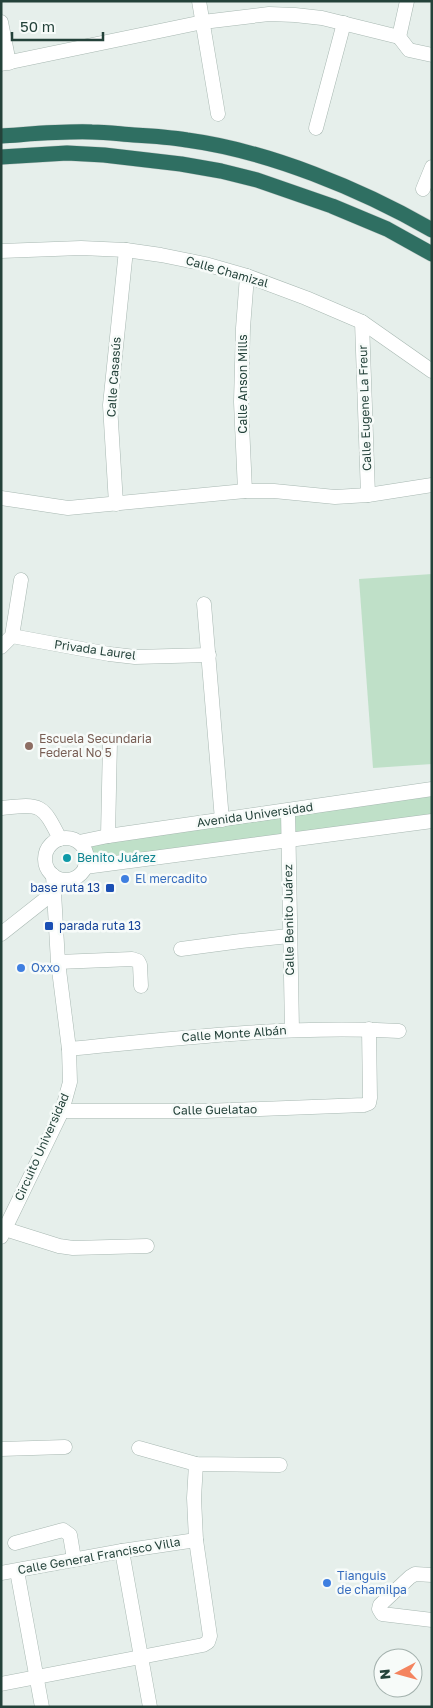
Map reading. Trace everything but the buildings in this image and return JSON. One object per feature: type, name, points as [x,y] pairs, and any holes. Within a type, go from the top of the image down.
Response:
[{"type":"highway","points":[[1,136],[47,132],[94,132],[188,140],[225,147],[302,170],[352,190],[410,217],[432,230]]},
{"type":"highway","points":[[1,157],[67,153],[104,155],[181,164],[257,180],[332,206],[387,229],[432,254]]},
{"type":"street","points":[[199,1],[218,114]]},
{"type":"street","points":[[399,37],[407,1]]},
{"type":"street","points":[[1,22],[5,64],[203,22],[269,14],[295,14],[322,18],[399,37],[409,50],[432,55]]},
{"type":"street","points":[[316,128],[344,24]]},
{"type":"street","points":[[423,189],[432,167]]},
{"type":"street","name":"Calle Chamizal","points":[[1,251],[81,248],[126,250],[205,264],[248,276],[362,322],[432,371]]},
{"type":"street","name":"Calle Casasús","points":[[116,504],[110,405],[126,250]]},
{"type":"street","name":"Calle Anson Mills","points":[[245,491],[241,402],[243,328],[248,276]]},
{"type":"street","name":"Calle Eugene La Freur","points":[[362,322],[368,495]]},
{"type":"street","points":[[1,498],[68,508],[245,491],[274,491],[335,497],[368,495],[432,485]]},
{"type":"street","points":[[1,647],[12,636],[21,580]]},
{"type":"street","points":[[204,604],[222,820]]},
{"type":"street","name":"Privada Laurel","points":[[12,636],[135,657],[209,655]]},
{"type":"street","points":[[108,836],[110,741]]},
{"type":"street","name":"Avenida Universidad","points":[[79,842],[108,836],[432,789]]},
{"type":"street","points":[[1,808],[25,805],[38,807],[48,815],[60,839]]},
{"type":"street","name":"Calle Benito Juárez","points":[[288,811],[292,1030]]},
{"type":"street","points":[[85,866],[432,821]]},
{"type":"street","points":[[73,839],[79,842],[86,854],[85,866],[80,874],[71,879],[53,876],[46,865],[46,852],[54,841],[73,839]]},
{"type":"street","name":"Circuito Universidad","points":[[3,1233],[62,1111],[70,1082],[69,1049],[58,962],[53,876]]},
{"type":"street","points":[[1,934],[53,893]]},
{"type":"street","points":[[181,950],[289,936]]},
{"type":"street","points":[[58,962],[132,959],[138,961],[141,986]]},
{"type":"street","name":"Calle Monte Albán","points":[[69,1049],[188,1037],[292,1030],[369,1029],[399,1031]]},
{"type":"street","name":"Calle Guelatao","points":[[62,1111],[205,1111],[364,1105],[369,1103],[370,1098],[369,1029]]},
{"type":"street","points":[[3,1233],[74,1248],[147,1246]]},
{"type":"street","points":[[1,1449],[65,1447]]},
{"type":"street","points":[[139,1448],[196,1464],[280,1465]]},
{"type":"street","points":[[1,1684],[140,1658],[203,1645],[208,1642],[210,1636],[196,1540],[194,1498],[196,1464]]},
{"type":"street","points":[[15,1543],[64,1530],[70,1535],[74,1559]]},
{"type":"street","name":"Calle General Francisco Villa","points":[[1,1573],[74,1559],[196,1540]]},
{"type":"street","points":[[122,1551],[150,1707]]},
{"type":"street","points":[[17,1571],[42,1707]]},
{"type":"street","points":[[432,1575],[415,1574],[410,1577],[380,1605],[379,1609],[382,1614],[432,1620]]},
{"type":"green space","points":[[432,574],[432,764],[373,768],[359,579]]},
{"type":"green space","points":[[432,794],[432,814],[292,835],[293,813]]},
{"type":"green space","points":[[281,818],[281,835],[92,862],[90,844]]},
{"type":"place","name":"Escuela Secundaria Federal No 5","points":[[29,746]]},
{"type":"place","name":"Benito Juárez","points":[[67,858]]},
{"type":"place","name":"El mercadito","points":[[125,879]]},
{"type":"place","name":"base ruta 13","points":[[110,888]]},
{"type":"place","name":"parada ruta 13","points":[[49,926]]},
{"type":"place","name":"Oxxo","points":[[21,968]]},
{"type":"place","name":"Tianguis de chamilpa","points":[[327,1583]]}]
